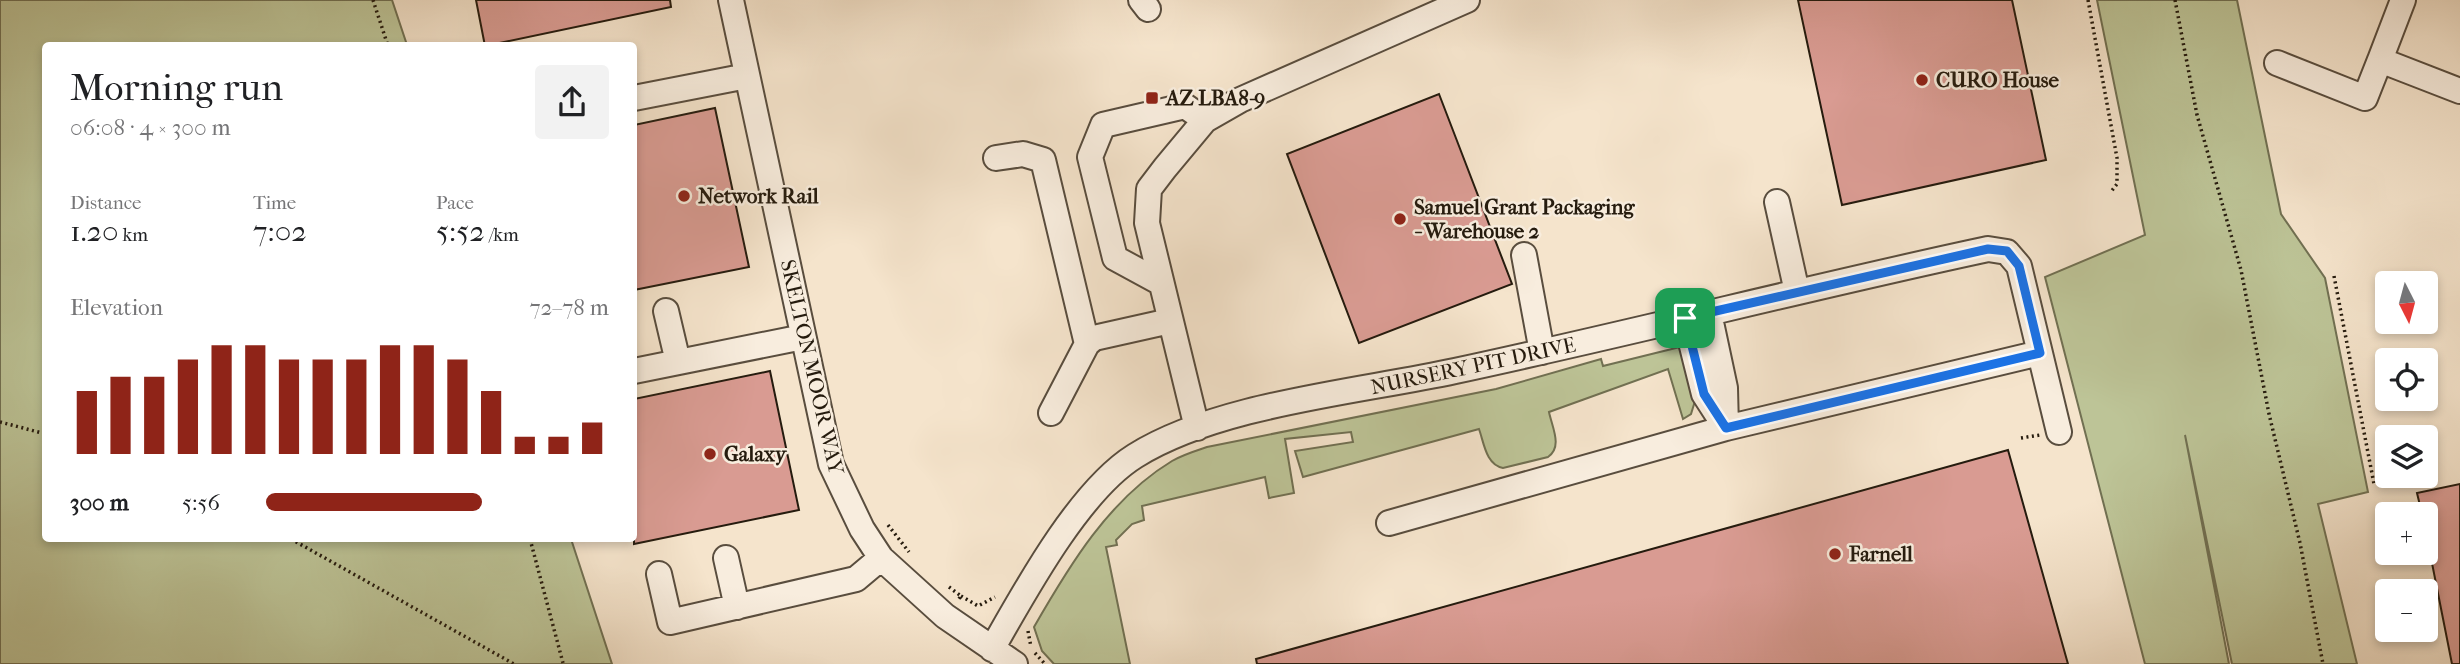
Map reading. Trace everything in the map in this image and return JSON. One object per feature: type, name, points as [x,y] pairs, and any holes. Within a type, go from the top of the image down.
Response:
[{"type":"street","name":"SKELTON MOOR WAY","points":[[731,0],[831,464],[862,529],[881,558],[945,616],[1015,664]]},
{"type":"street","points":[[1197,428],[1147,223],[1149,189],[1205,120],[1240,100],[1467,0]]},
{"type":"street","points":[[2277,63],[2365,98],[2403,0]]},
{"type":"street","points":[[2380,60],[2460,91]]},
{"type":"street","points":[[637,98],[747,76]]},
{"type":"street","points":[[1161,283],[1115,258],[1090,157],[1102,125],[1185,106],[1205,120]]},
{"type":"street","points":[[996,158],[1023,153],[1043,160],[1087,344]]},
{"type":"street","points":[[1777,202],[1797,292]]},
{"type":"street","name":"NURSERY PIT DRIVE","points":[[992,649],[1059,538],[1106,479],[1133,457],[1174,434],[1260,409],[1542,352],[1988,249],[2007,251],[2019,266],[2040,353]]},
{"type":"street","points":[[1524,255],[1542,352]]},
{"type":"street","points":[[666,311],[678,362]]},
{"type":"street","points":[[1697,316],[1725,388],[1726,428]]},
{"type":"street","points":[[1051,412],[1087,344],[1094,338],[1170,321]]},
{"type":"street","points":[[637,370],[803,337]]},
{"type":"street","points":[[1389,523],[1726,428],[2040,353],[2059,432]]},
{"type":"street","points":[[726,558],[737,607]]},
{"type":"street","points":[[659,574],[670,622],[856,579],[881,558]]},
{"type":"path","points":[[373,0],[387,42]]},
{"type":"path","points":[[2088,0],[2117,158],[2117,184],[2110,193]]},
{"type":"path","points":[[2175,0],[2197,115],[2241,270],[2269,414],[2300,543],[2323,664]]},
{"type":"path","points":[[2334,276],[2374,484]]},
{"type":"path","points":[[0,422],[42,433]]},
{"type":"path","points":[[887,524],[916,558]]},
{"type":"path","points":[[296,542],[514,664]]},
{"type":"path","points":[[531,542],[563,664]]},
{"type":"path","points":[[942,581],[961,596],[945,616]]},
{"type":"green space","points":[[0,0],[392,0],[406,42],[42,42],[42,542],[572,542],[612,664],[0,664]]},
{"type":"green space","points":[[2097,0],[2237,0],[2281,214],[2325,278],[2368,492],[2318,504],[2357,664],[2232,664],[2185,435],[2229,664],[2145,664],[2045,277],[2145,235]]},
{"type":"green space","points":[[1684,346],[1695,401],[1691,414],[1683,419],[1668,369],[1549,412],[1556,442],[1548,457],[1503,468],[1497,466],[1486,453],[1479,429],[1303,477],[1295,451],[1353,442],[1351,432],[1285,439],[1294,493],[1269,498],[1265,477],[1142,506],[1144,520],[1132,524],[1116,540],[1117,545],[1106,547],[1130,664],[1054,664],[1042,651],[1034,627],[1092,535],[1129,494],[1180,457],[1207,447],[1496,389],[1601,359],[1603,366]]},
{"type":"building","points":[[476,0],[670,0],[671,7],[504,42],[484,42]]},
{"type":"building","name":"CURO House","points":[[1798,0],[2012,0],[2046,160],[1842,205]]},
{"type":"building","name":"Samuel Grant Packaging - Warehouse 2","points":[[1439,94],[1512,284],[1359,343],[1287,154]]},
{"type":"building","name":"Network Rail","points":[[715,108],[749,267],[637,289],[637,124]]},
{"type":"building","name":"Galaxy","points":[[770,371],[799,510],[634,544],[637,542],[637,398]]},
{"type":"building","name":"Farnell","points":[[2008,450],[2068,664],[1257,664],[1256,659]]},
{"type":"building","points":[[2460,484],[2460,664],[2452,664],[2438,593],[2438,579],[2435,579],[2432,565],[2438,565],[2438,502],[2419,502],[2417,493]]},
{"type":"place","name":"CURO House","points":[[1922,80]]},
{"type":"place","name":"AZ LBA8-9","points":[[1152,98]]},
{"type":"place","name":"Network Rail","points":[[684,196]]},
{"type":"place","name":"Samuel Grant Packaging - Warehouse 2","points":[[1400,219]]},
{"type":"place","name":"Galaxy","points":[[710,454]]},
{"type":"place","name":"Farnell","points":[[1835,554]]},
{"type":"route","points":[[1988,249],[2007,251],[2019,266],[2040,353],[1726,428],[1704,394],[1685,318],[1988,249]]}]
